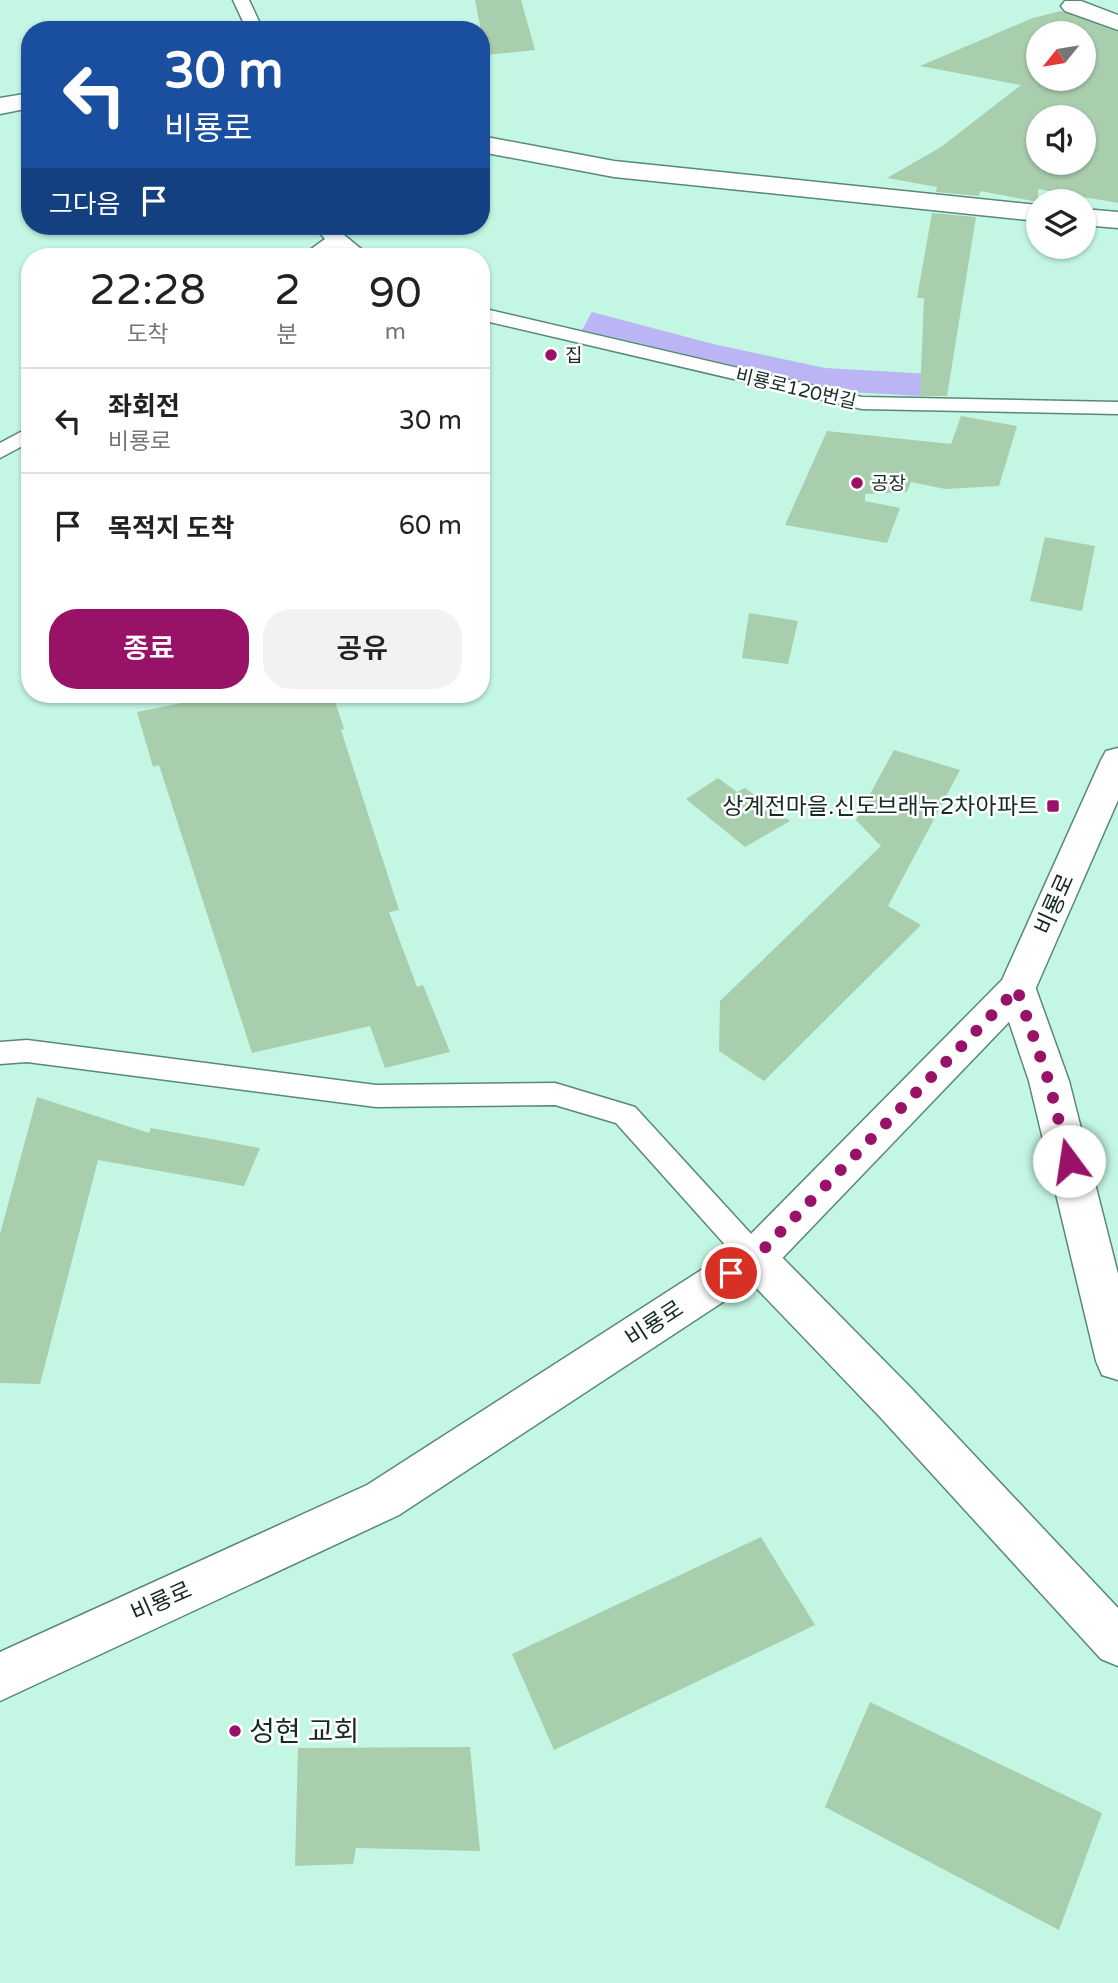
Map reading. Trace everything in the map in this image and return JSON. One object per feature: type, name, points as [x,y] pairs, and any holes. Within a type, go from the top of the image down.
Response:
[{"type":"street","points":[[1073,6],[1118,23]]},
{"type":"street","points":[[0,106],[21,102]]},
{"type":"street","points":[[490,146],[614,169],[1026,212]]},
{"type":"street","points":[[1096,218],[1118,220]]},
{"type":"street","name":"비룡로","points":[[0,1677],[383,1500],[755,1258],[1017,989],[1118,760]]},
{"type":"street","points":[[1017,989],[1049,1082],[1118,1361]]},
{"type":"street","points":[[755,1258],[896,1403],[1118,1643]]},
{"type":"lane","points":[[241,0],[251,21]]},
{"type":"lane","points":[[331,235],[348,248]]},
{"type":"lane","points":[[323,248],[336,240]]},
{"type":"lane","name":"비룡로120번길","points":[[490,316],[862,404],[1118,408]]},
{"type":"lane","points":[[0,452],[21,439]]},
{"type":"lane","points":[[0,1054],[27,1051],[376,1096],[555,1094],[625,1115],[755,1258]]},
{"type":"shaded area","points":[[592,312],[713,344],[825,368],[931,374],[923,396],[847,392],[582,330]]},
{"type":"building","points":[[475,0],[521,0],[535,50],[490,55],[490,21],[479,21]]},
{"type":"building","points":[[1061,11],[1088,21],[1026,21],[1026,91],[1096,91],[1096,24],[1118,32],[1118,203],[1096,199],[1096,189],[1026,189],[1026,200],[980,191],[979,196],[936,192],[937,187],[887,178],[941,147],[1021,85],[920,66],[1033,18]]},
{"type":"building","points":[[932,213],[976,217],[947,396],[920,396],[924,298],[917,298]]},
{"type":"building","name":"공장","points":[[961,416],[1017,426],[999,486],[945,489],[911,482],[907,492],[865,494],[865,501],[900,508],[887,543],[785,525],[827,431],[951,444]]},
{"type":"building","points":[[1045,537],[1095,546],[1082,611],[1030,601]]},
{"type":"building","points":[[749,613],[798,621],[788,664],[742,658]]},
{"type":"building","points":[[182,703],[336,703],[344,729],[341,730],[399,910],[389,912],[417,987],[423,985],[450,1052],[385,1068],[370,1026],[252,1053],[159,765],[153,767],[137,712]]},
{"type":"building","points":[[894,750],[960,770],[888,906],[921,925],[764,1081],[719,1051],[720,1001],[881,846],[856,820]]},
{"type":"building","points":[[718,778],[737,792],[745,788],[790,821],[745,847],[686,799]]},
{"type":"building","points":[[37,1097],[149,1133],[151,1128],[260,1148],[244,1186],[98,1160],[40,1384],[0,1383],[0,1234]]},
{"type":"building","points":[[761,1537],[815,1625],[554,1750],[512,1654]]},
{"type":"building","points":[[870,1702],[1102,1813],[1059,1930],[825,1807]]},
{"type":"building","points":[[470,1747],[480,1851],[356,1848],[353,1864],[295,1866],[298,1748]]},
{"type":"place","name":"집","points":[[551,355]]},
{"type":"place","name":"공장","points":[[857,483]]},
{"type":"place","name":"상계전마을.신도브래뉴2차아파트","points":[[1053,806]]},
{"type":"place","name":"성현 교회","points":[[235,1731]]},
{"type":"route","points":[[731,1273],[755,1258],[1017,989],[1049,1082],[1069,1161]]}]
